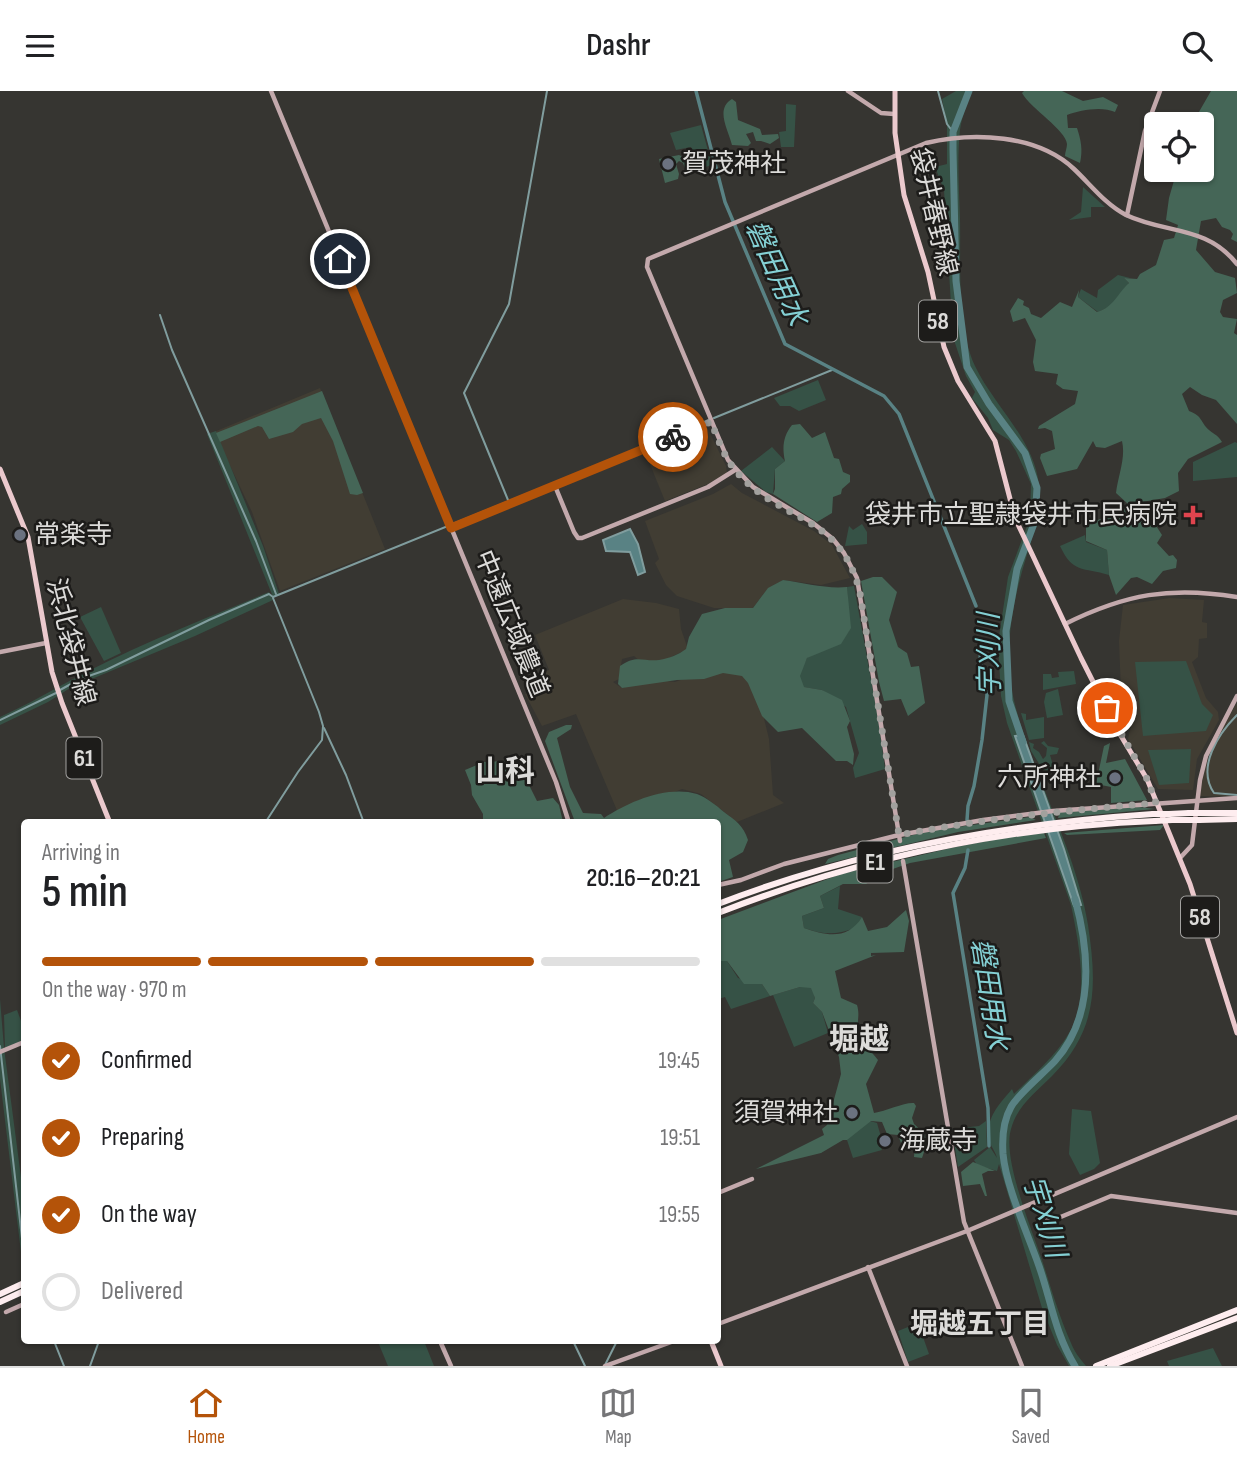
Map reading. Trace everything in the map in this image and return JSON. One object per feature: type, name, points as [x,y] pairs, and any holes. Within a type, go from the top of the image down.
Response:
[{"type":"highway","name":"E1","points":[[721,903],[862,857],[948,838],[1064,825],[1237,813]]},
{"type":"highway","name":"E1","points":[[1199,816],[1237,819]]},
{"type":"highway","name":"E1","points":[[721,912],[841,871],[912,853],[1037,828]]},
{"type":"highway","points":[[0,1294],[21,1284]]},
{"type":"highway","points":[[0,1302],[21,1292]]},
{"type":"highway","points":[[1096,1366],[1237,1310]]},
{"type":"highway","points":[[1110,1366],[1237,1318]]},
{"type":"main road","name":"袋井春野線","points":[[895,91],[894,114],[906,204],[928,272],[944,347],[962,389],[995,441],[1015,518],[1118,730],[1147,779],[1191,884],[1237,1033]]},
{"type":"main road","name":"浜北袋井線","points":[[0,469],[28,537],[46,643],[58,691],[108,819]]},
{"type":"main road","points":[[710,1344],[719,1366]]},
{"type":"street","name":"中遠広域農道","points":[[271,91],[556,782],[568,819]]},
{"type":"street","points":[[848,91],[881,113],[894,114]]},
{"type":"street","points":[[1127,215],[1145,131],[1160,91]]},
{"type":"street","points":[[900,841],[865,619],[854,572],[844,553],[823,530],[760,492],[735,470],[724,453],[647,267],[648,259],[899,154],[944,139],[1006,140],[1034,145],[1055,154],[1105,201],[1127,215],[1202,237],[1217,245],[1237,264]]},
{"type":"street","points":[[451,528],[711,422]]},
{"type":"street","points":[[555,485],[574,532],[580,538],[708,487],[735,470]]},
{"type":"street","points":[[1065,624],[1105,605],[1143,594],[1179,591],[1237,597]]},
{"type":"street","points":[[0,652],[46,643]]},
{"type":"street","points":[[1180,857],[1192,845],[1197,799],[1206,755],[1237,696]]},
{"type":"street","points":[[721,884],[784,864],[899,835],[983,820],[1052,811],[1237,798]]},
{"type":"street","points":[[903,861],[964,1222],[1022,1366]]},
{"type":"street","points":[[0,1052],[21,1043]]},
{"type":"street","points":[[721,1323],[967,1231],[1237,1117]]},
{"type":"street","points":[[721,1192],[752,1179]]},
{"type":"street","points":[[1046,1220],[1051,1221],[1111,1196],[1237,1213]]},
{"type":"street","points":[[868,1267],[906,1366]]},
{"type":"street","points":[[6,1312],[21,1305]]},
{"type":"street","points":[[441,1344],[451,1366]]},
{"type":"street","points":[[605,1366],[666,1344]]},
{"type":"shaded area","points":[[320,388],[385,549],[280,591],[252,512],[214,432]]},
{"type":"shaded area","points":[[707,427],[727,473],[708,484],[665,501],[645,452]]},
{"type":"shaded area","points":[[731,484],[742,493],[814,531],[832,545],[850,578],[821,585],[783,580],[766,591],[753,608],[714,608],[677,596],[666,585],[655,563],[659,559],[645,521]]},
{"type":"shaded area","points":[[1170,598],[1204,600],[1202,622],[1207,623],[1207,638],[1199,639],[1198,657],[1192,662],[1206,698],[1218,712],[1219,720],[1197,759],[1193,790],[1158,789],[1128,739],[1131,726],[1129,692],[1121,692],[1119,641],[1123,605]]},
{"type":"shaded area","points":[[623,599],[679,609],[681,629],[688,649],[648,668],[634,656],[622,659],[619,679],[613,682],[622,688],[650,679],[675,682],[713,668],[747,649],[769,739],[773,795],[784,803],[737,822],[701,794],[682,789],[619,815],[576,714],[542,726],[525,694],[536,686],[539,674],[549,670],[535,635]]},
{"type":"shaded area","points":[[1237,703],[1237,797],[1199,796],[1206,765],[1218,734]]},
{"type":"green space","points":[[956,91],[972,91],[961,125],[959,152],[961,294],[965,332],[969,350],[983,381],[1030,453],[1039,485],[1036,522],[1012,618],[1009,648],[1011,687],[1024,733],[1078,881],[1088,925],[1093,967],[1091,1006],[1078,1041],[1067,1059],[1018,1113],[1009,1142],[1019,1194],[1059,1312],[1072,1346],[1086,1366],[1069,1366],[1057,1345],[1042,1308],[999,1164],[997,1171],[977,1165],[974,1160],[990,1147],[997,1158],[989,1134],[994,1113],[1012,1089],[1014,1094],[1050,1058],[1069,1033],[1079,1003],[1081,970],[1071,905],[1007,723],[1001,696],[998,643],[1008,577],[1030,518],[1031,484],[1009,440],[993,430],[988,418],[972,398],[975,392],[966,376],[953,337],[944,190],[935,167],[947,164],[947,124],[942,99]]},
{"type":"green space","points":[[1062,91],[1083,101],[1103,97],[1118,105],[1115,112],[1091,109],[1067,115],[1068,128],[1077,128],[1080,137],[1080,163],[1065,156],[1065,138],[1026,99],[1022,93]]},
{"type":"green space","points":[[1211,91],[1237,91],[1237,242],[1231,239],[1233,234],[1230,230],[1222,227],[1216,218],[1201,221],[1196,250],[1215,272],[1235,278],[1237,293],[1223,300],[1220,312],[1223,317],[1237,319],[1234,333],[1237,335],[1237,424],[1216,400],[1190,387],[1182,394],[1189,411],[1199,417],[1222,442],[1188,459],[1178,473],[1179,491],[1165,498],[1136,503],[1133,506],[1139,517],[1151,518],[1162,535],[1157,543],[1169,556],[1173,555],[1177,560],[1176,568],[1163,571],[1152,584],[1137,577],[1131,578],[1116,595],[1109,575],[1107,550],[1086,541],[1086,526],[1128,504],[1116,493],[1122,460],[1122,441],[1105,448],[1096,447],[1093,441],[1077,469],[1047,476],[1041,454],[1055,449],[1052,431],[1038,429],[1039,426],[1075,404],[1078,391],[1063,389],[1056,384],[1058,374],[1035,371],[1033,362],[1036,340],[1025,318],[1013,322],[1010,311],[1018,298],[1024,301],[1023,305],[1029,308],[1031,314],[1041,318],[1060,302],[1072,307],[1079,290],[1078,297],[1097,312],[1111,304],[1129,283],[1124,278],[1137,279],[1140,274],[1156,265],[1164,240],[1174,238],[1178,225],[1166,220],[1174,182],[1214,182],[1214,112],[1199,112]]},
{"type":"green space","points":[[732,99],[736,102],[738,120],[760,129],[762,135],[778,134],[779,138],[770,144],[756,141],[753,132],[746,134],[751,143],[748,146],[732,145],[723,114],[727,103]]},
{"type":"green space","points":[[786,104],[796,105],[794,147],[781,147],[779,132],[786,131]]},
{"type":"green space","points":[[701,125],[712,165],[699,169],[691,147],[676,150],[670,133]]},
{"type":"green space","points":[[679,155],[688,159],[690,166],[696,166],[697,170],[686,171],[683,163],[679,161],[676,164],[678,179],[665,183],[659,159]]},
{"type":"green space","points":[[1083,187],[1105,207],[1091,207],[1091,217],[1069,220],[1081,212]]},
{"type":"green space","points":[[1118,275],[1130,278],[1124,278],[1129,283],[1111,306],[1098,312],[1078,297],[1081,289],[1097,298],[1098,290]]},
{"type":"green space","points":[[818,380],[826,400],[799,411],[790,406],[780,406],[774,398]]},
{"type":"green space","points":[[322,391],[363,493],[350,494],[333,441],[321,418],[302,424],[293,432],[269,439],[262,427],[258,426],[220,442],[216,433]]},
{"type":"green space","points":[[800,424],[812,438],[825,432],[834,458],[839,459],[843,472],[850,475],[850,482],[842,489],[841,494],[833,497],[832,513],[817,522],[773,494],[775,469],[785,461],[785,438],[792,425]]},
{"type":"green space","points":[[216,431],[263,546],[279,594],[273,597],[207,434]]},
{"type":"green space","points":[[1235,442],[1237,477],[1193,481],[1193,462]]},
{"type":"green space","points":[[772,447],[785,461],[775,469],[773,494],[766,492],[741,471]]},
{"type":"green space","points":[[862,524],[867,532],[867,544],[845,546],[849,526],[853,530]]},
{"type":"green space","points":[[1085,535],[1086,542],[1107,550],[1109,575],[1080,568],[1065,555],[1060,546]]},
{"type":"green space","points":[[882,577],[897,592],[889,620],[898,647],[907,653],[911,667],[919,666],[925,703],[908,716],[901,699],[884,701],[879,682],[861,581]]},
{"type":"green space","points":[[783,580],[847,587],[851,628],[841,644],[807,658],[800,676],[804,687],[822,690],[842,700],[850,721],[847,727],[854,754],[853,765],[847,761],[836,761],[802,728],[778,732],[762,716],[748,683],[742,676],[723,673],[704,679],[622,688],[618,684],[620,666],[626,662],[636,659],[663,659],[686,649],[689,637],[702,614],[725,608],[753,608],[768,588]]},
{"type":"green space","points":[[854,586],[885,769],[855,778],[853,768],[859,753],[846,707],[822,690],[803,687],[797,678],[807,658],[849,631],[847,587]]},
{"type":"green space","points":[[269,592],[273,600],[70,688],[0,725],[0,717],[112,659]]},
{"type":"green space","points":[[101,607],[121,653],[104,661],[80,617]]},
{"type":"green space","points":[[1186,661],[1202,704],[1213,715],[1206,731],[1143,736],[1135,662]]},
{"type":"green space","points":[[1074,671],[1076,684],[1043,690],[1043,674],[1051,674],[1052,678],[1059,677],[1058,672]]},
{"type":"green space","points":[[1058,689],[1063,715],[1047,718],[1044,702],[1046,693]]},
{"type":"green space","points":[[1021,713],[1026,714],[1026,720],[1044,717],[1044,738],[1029,740]]},
{"type":"green space","points":[[572,725],[571,729],[557,738],[570,787],[583,813],[601,814],[604,818],[624,806],[648,797],[661,793],[685,792],[700,795],[736,821],[748,840],[743,852],[729,860],[733,877],[721,881],[721,819],[574,819],[545,741],[549,732]]},
{"type":"green space","points":[[1044,741],[1048,746],[1059,748],[1057,754],[1050,755],[1055,772],[1043,770],[1031,751],[1029,742],[1034,744],[1033,748],[1043,759],[1047,748],[1041,743]]},
{"type":"green space","points":[[1110,743],[1106,763],[1125,759],[1147,800],[1111,803],[1111,787],[1096,784],[1104,746]]},
{"type":"green space","points":[[1191,749],[1189,783],[1159,785],[1148,750]]},
{"type":"green space","points":[[522,760],[537,801],[553,798],[559,805],[562,819],[483,819],[465,770],[484,762]]},
{"type":"green space","points":[[1139,807],[1155,809],[1058,818],[1060,812]]},
{"type":"green space","points":[[1030,817],[1036,820],[958,832],[825,864],[828,859],[838,855],[928,831]]},
{"type":"green space","points":[[1164,825],[1160,830],[1064,833]]},
{"type":"green space","points":[[1044,833],[1046,838],[910,863],[887,871],[866,884],[843,884],[820,896],[824,908],[802,916],[804,928],[836,934],[850,930],[862,917],[868,931],[887,927],[906,910],[909,921],[904,952],[871,953],[871,956],[876,955],[835,971],[841,998],[857,1005],[859,1033],[878,1060],[866,1084],[874,1113],[914,1103],[916,1106],[912,1118],[914,1124],[924,1133],[927,1143],[922,1158],[914,1157],[915,1144],[907,1141],[901,1143],[898,1135],[887,1134],[882,1122],[871,1121],[847,1140],[821,1153],[756,1169],[824,1135],[822,1129],[827,1125],[841,1074],[839,1057],[822,1012],[813,1003],[815,998],[811,988],[800,987],[770,996],[762,984],[744,984],[727,961],[721,961],[721,919],[841,874],[1002,838]]},
{"type":"green space","points":[[840,886],[838,909],[862,917],[855,928],[830,933],[804,928],[802,916],[824,908],[820,896]]},
{"type":"green space","points":[[721,961],[727,961],[738,978],[762,984],[770,996],[731,1009],[725,997],[721,998]]},
{"type":"green space","points":[[800,987],[812,987],[815,998],[813,1003],[822,1012],[828,1033],[794,1047],[773,995]]},
{"type":"green space","points":[[0,999],[21,1177],[21,1252],[0,1079]]},
{"type":"green space","points":[[17,1010],[21,1021],[21,1041],[5,1048],[4,1015]]},
{"type":"green space","points":[[1072,1109],[1091,1111],[1100,1163],[1080,1175],[1069,1154]]},
{"type":"green space","points":[[870,1121],[877,1123],[882,1150],[853,1158],[848,1136]]},
{"type":"green space","points":[[986,1121],[987,1147],[958,1167],[952,1129],[979,1126]]},
{"type":"green space","points":[[973,1162],[995,1171],[982,1174],[987,1196],[980,1184],[963,1186],[961,1172]]},
{"type":"green space","points":[[918,1323],[929,1354],[908,1362],[898,1331]]},
{"type":"green space","points":[[379,1344],[425,1344],[434,1366],[388,1366]]},
{"type":"green space","points":[[1213,1348],[1222,1366],[1169,1366],[1167,1361]]},
{"type":"water","points":[[630,529],[638,544],[645,572],[638,575],[630,552],[606,551],[603,540]]},
{"type":"water","points":[[1023,735],[1081,905],[1074,906],[1015,736]]},
{"type":"waterway","points":[[508,500],[464,393],[509,304],[547,91]]},
{"type":"waterway","name":"磐田用水","points":[[696,91],[725,202],[785,344],[884,396],[899,414],[976,606]]},
{"type":"waterway","points":[[938,91],[947,124],[953,132]]},
{"type":"waterway","name":"宇刈川","points":[[969,91],[953,132],[956,281],[967,367],[989,404],[1025,453],[1037,488],[1035,521],[1017,569],[1006,631],[1009,701],[1023,742]]},
{"type":"waterway","points":[[160,315],[172,350],[256,541],[276,594]]},
{"type":"waterway","points":[[714,418],[832,370]]},
{"type":"waterway","points":[[60,690],[269,594],[273,597],[709,420]]},
{"type":"waterway","points":[[268,819],[322,740],[323,726],[273,598]]},
{"type":"waterway","name":"磐田用水","points":[[967,820],[982,740],[987,695],[980,661],[981,644]]},
{"type":"waterway","points":[[0,720],[56,693]]},
{"type":"waterway","points":[[1237,715],[1217,741],[1207,772],[1214,793],[1237,795]]},
{"type":"waterway","points":[[324,728],[362,819]]},
{"type":"waterway","name":"磐田用水","points":[[968,850],[965,868],[953,893],[988,1108],[989,1146]]},
{"type":"waterway","name":"宇刈川","points":[[1075,899],[1086,963],[1083,1004],[1068,1043],[1008,1112],[1003,1154],[1013,1196],[1039,1266],[1058,1329],[1075,1366]]},
{"type":"waterway","points":[[0,1046],[21,1230]]},
{"type":"waterway","points":[[55,1344],[64,1366]]},
{"type":"waterway","points":[[90,1366],[98,1344]]},
{"type":"waterway","points":[[574,1344],[585,1366]]},
{"type":"waterway","points":[[605,1365],[616,1344]]},
{"type":"way so far","points":[[673,437],[711,422],[724,453],[740,476],[768,497],[820,528],[844,553],[851,565],[860,593],[899,835],[1053,811],[1156,803],[1147,779],[1107,708]]},
{"type":"place","name":"賀茂神社","points":[[668,164]]},
{"type":"place","name":"袋井市立聖隷袋井市民病院","points":[[1193,515]]},
{"type":"place","name":"常楽寺","points":[[20,535]]},
{"type":"place","name":"六所神社","points":[[1115,778]]},
{"type":"place","name":"須賀神社","points":[[852,1113]]},
{"type":"place","name":"海蔵寺","points":[[885,1141]]},
{"type":"district","name":"山科","points":[[505,772]]},
{"type":"district","name":"堀越","points":[[859,1040]]},
{"type":"district","name":"堀越五丁目","points":[[980,1324]]},
{"type":"route","points":[[340,259],[451,528],[673,437]]}]
